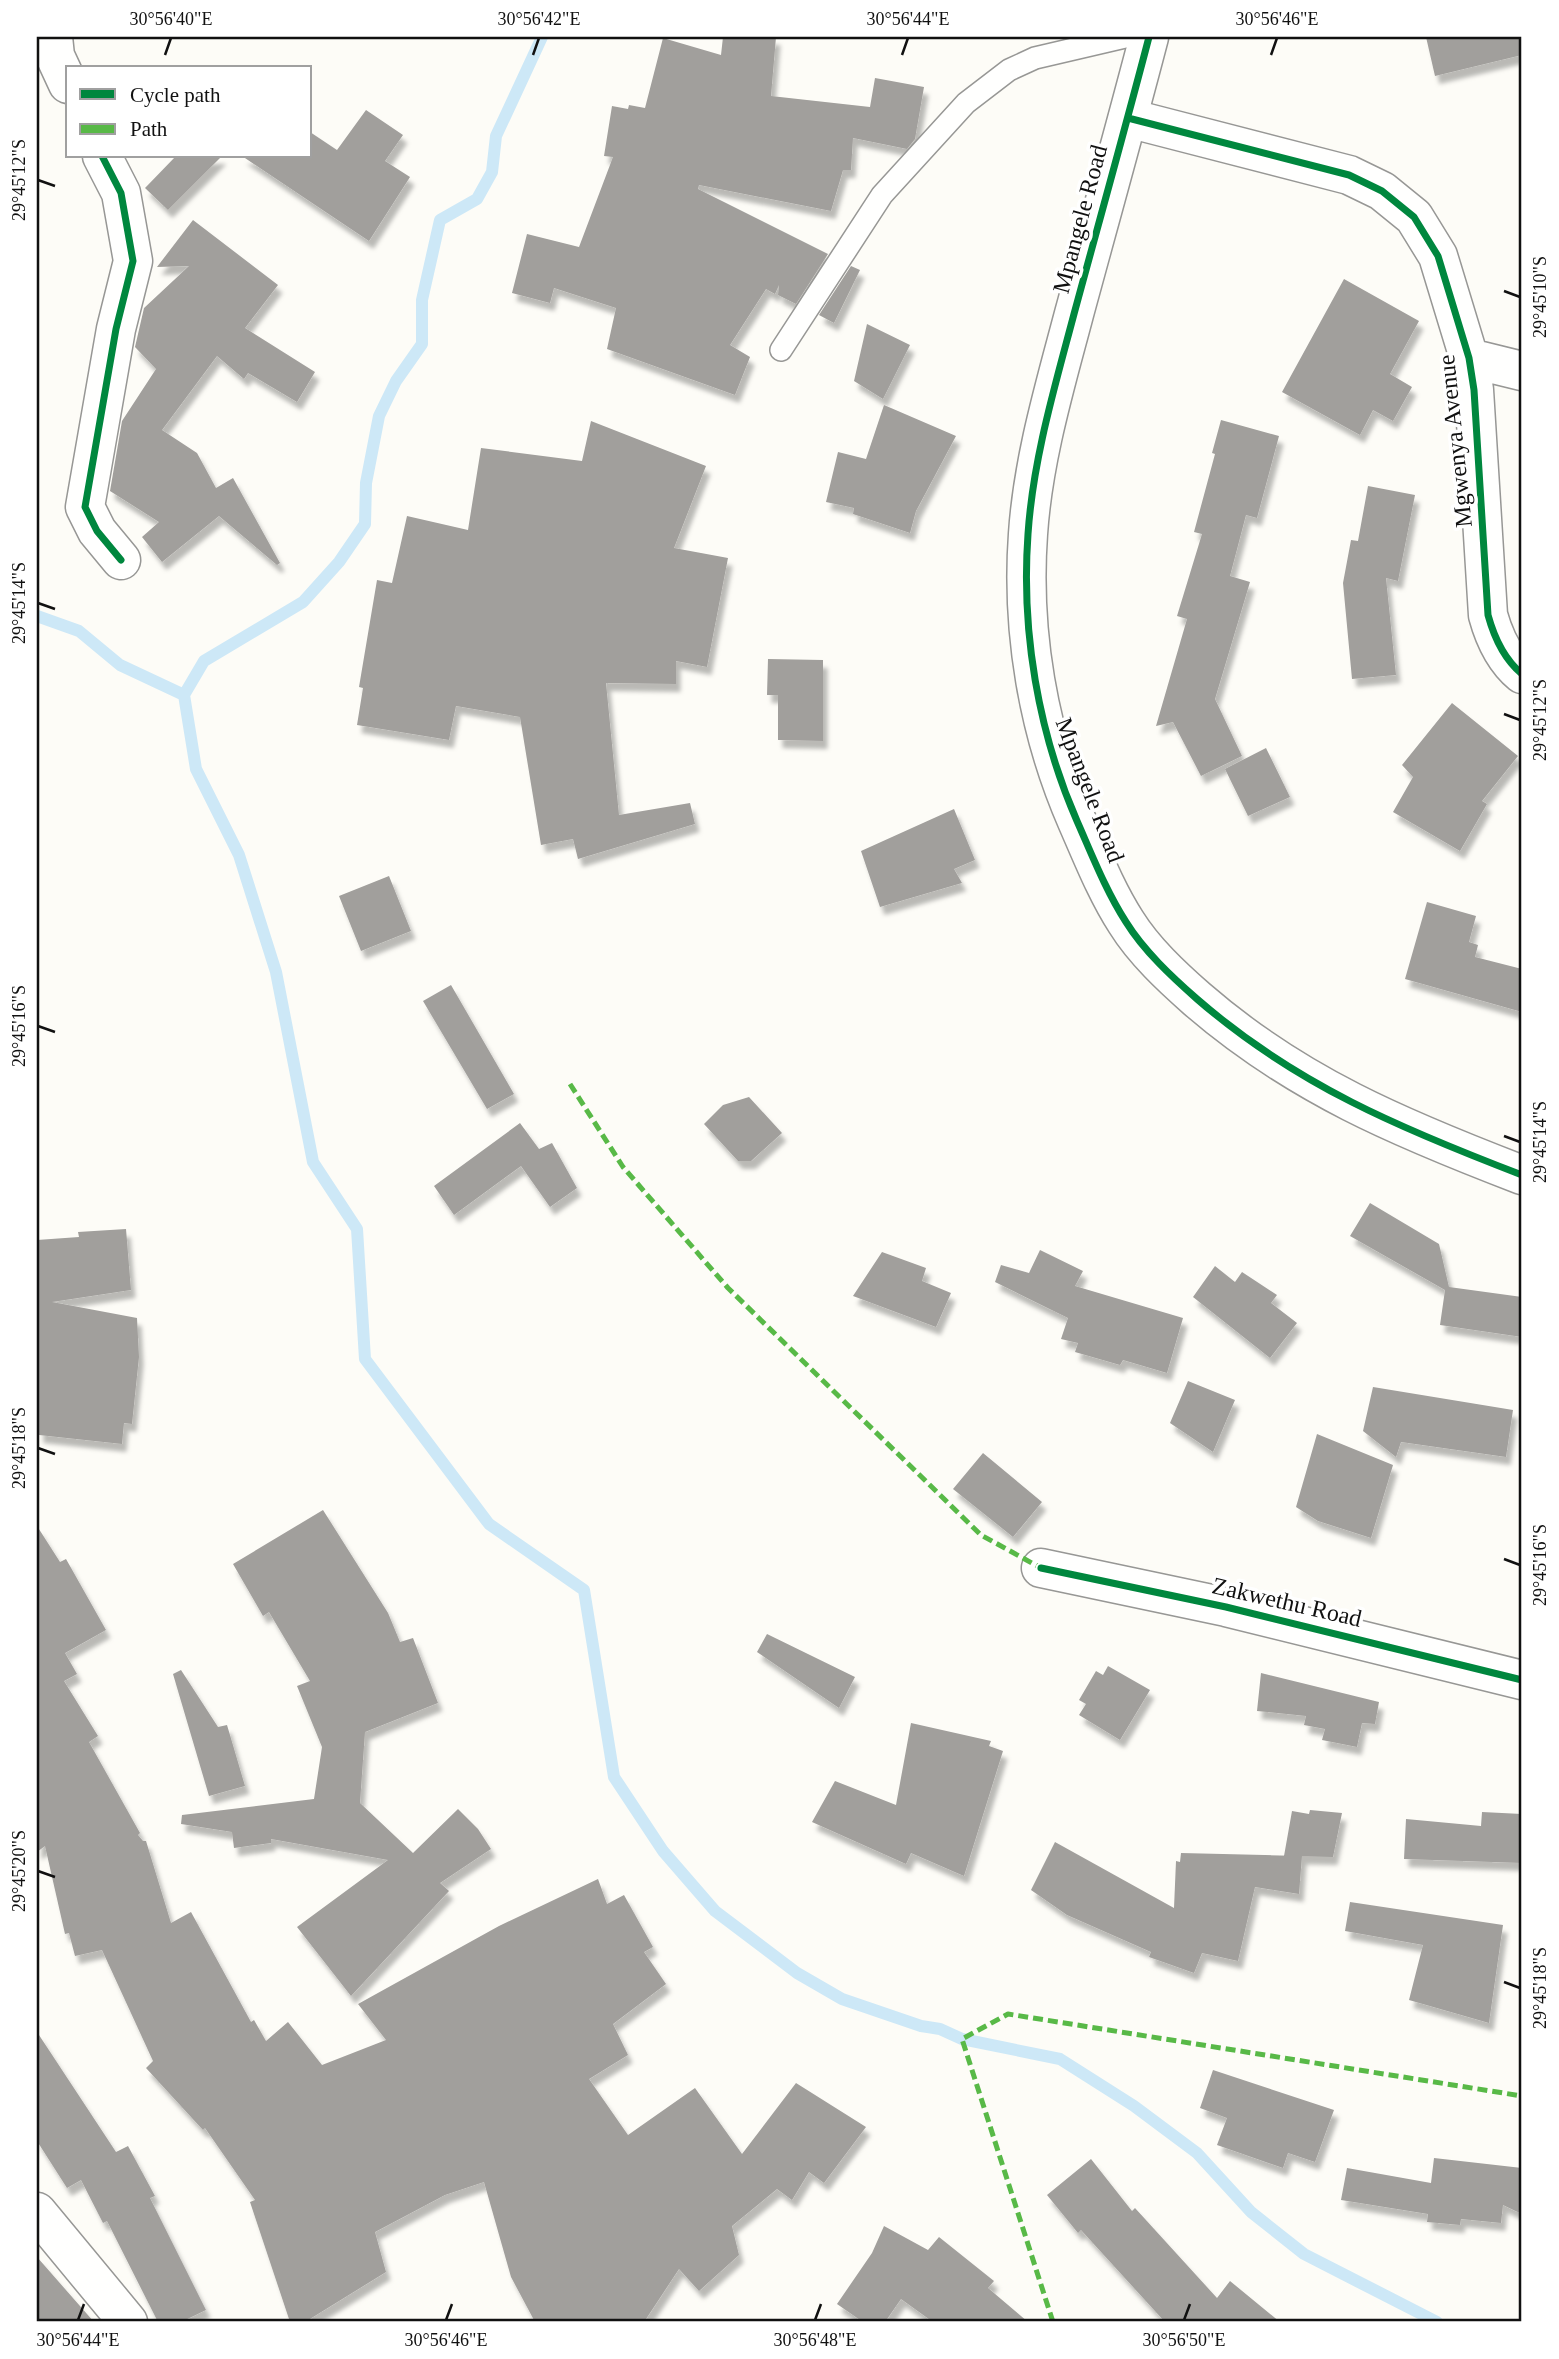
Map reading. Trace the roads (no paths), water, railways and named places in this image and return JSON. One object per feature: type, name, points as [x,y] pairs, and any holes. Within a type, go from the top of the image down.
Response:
[{"type":"street","points":[[53,37],[55,56],[66,80]]},
{"type":"street","name":"Mpangele Road","points":[[1149,37],[1054,390],[1038,461],[1028,533],[1031,646],[1041,713],[1055,764],[1086,840],[1127,924],[1169,973],[1204,1005],[1286,1068],[1347,1102],[1407,1131],[1522,1175]]},
{"type":"street","name":"Mgwenya Avenue","points":[[1128,118],[1349,175],[1382,191],[1414,217],[1429,238],[1438,256],[1469,358],[1482,491],[1488,615],[1499,644],[1522,674]]},
{"type":"street","points":[[103,158],[121,193],[133,261],[116,329],[85,507],[93,524],[121,560]]},
{"type":"street","points":[[1469,358],[1522,371]]},
{"type":"street","name":"Zakwethu Road","points":[[1041,1568],[1226,1606],[1522,1680]]},
{"type":"street","points":[[37,2212],[128,2322]]},
{"type":"lane","points":[[781,351],[882,195],[966,103],[1009,70],[1035,58],[1125,37]]},
{"type":"waterway","points":[[542,37],[496,136],[492,172],[477,199],[440,220],[422,300],[422,344],[396,381],[379,416],[366,483],[365,524],[339,562],[303,602],[204,661],[184,695],[196,769],[239,855],[276,972],[313,1162],[357,1229],[365,1359],[489,1524],[584,1590],[614,1777],[663,1851],[715,1911],[797,1973],[842,1999],[921,2026],[940,2029],[962,2039],[1060,2059],[1134,2106],[1197,2153],[1251,2212],[1304,2254],[1437,2322]]},
{"type":"waterway","points":[[37,616],[79,631],[120,665],[184,695]]}]
